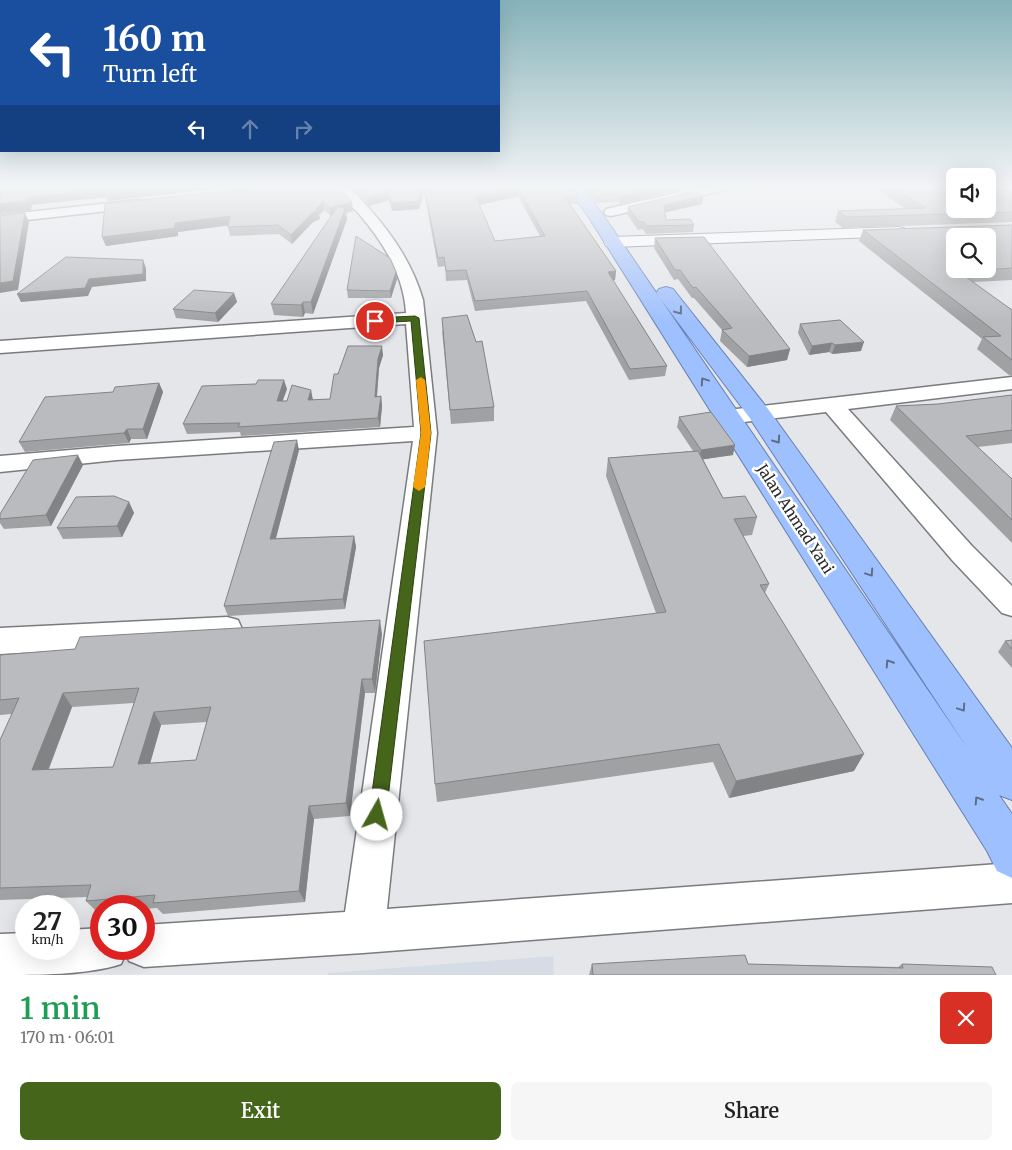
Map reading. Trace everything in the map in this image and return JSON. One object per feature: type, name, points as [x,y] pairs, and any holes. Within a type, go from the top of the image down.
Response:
[{"type":"highway","name":"Jalan Ahmad Yani","points":[[611,232],[759,414],[1012,781]]},
{"type":"highway","name":"Jalan Ahmad Yani","points":[[617,232],[620,241],[728,417],[1009,843]]},
{"type":"street","points":[[362,932],[389,621],[426,433],[415,318],[416,307],[401,261],[379,232]]},
{"type":"street","points":[[620,241],[918,232]]},
{"type":"street","points":[[0,347],[415,318]]},
{"type":"street","points":[[728,417],[1012,383]]},
{"type":"street","points":[[832,405],[962,553],[1012,605]]},
{"type":"street","points":[[0,464],[117,453],[426,433]]},
{"type":"street","points":[[0,641],[252,628]]},
{"type":"street","points":[[155,945],[362,932],[1012,883]]},
{"type":"street","points":[[0,956],[90,950]]},
{"type":"shaded area","points":[[553,956],[554,975],[327,975],[328,973]]},
{"type":"building","points":[[0,232],[22,232],[13,281],[0,283]]},
{"type":"building","points":[[102,232],[147,232],[102,237]]},
{"type":"building","points":[[321,232],[337,232],[311,302],[303,302],[301,305],[271,304]]},
{"type":"building","points":[[433,232],[491,232],[495,241],[545,236],[542,232],[589,232],[616,271],[608,272],[667,366],[630,369],[587,291],[475,301],[466,270],[446,271],[444,257],[438,258]]},
{"type":"building","points":[[865,232],[946,232],[946,278],[967,278],[1012,310],[1012,360],[983,337],[1001,336]]},
{"type":"building","points":[[996,232],[1012,232],[1012,268],[996,269]]},
{"type":"building","points":[[356,236],[390,258],[396,272],[390,291],[347,290]]},
{"type":"building","points":[[704,237],[790,349],[749,356],[722,330],[732,328],[696,287],[693,288],[680,270],[675,270],[655,238]]},
{"type":"building","points":[[66,257],[143,260],[143,274],[89,279],[85,288],[17,294]]},
{"type":"building","points":[[194,290],[234,293],[215,313],[173,309]]},
{"type":"building","points":[[467,315],[476,342],[482,341],[494,407],[450,410],[442,318]]},
{"type":"building","points":[[840,320],[864,342],[812,346],[800,324]]},
{"type":"building","points":[[348,346],[382,346],[378,359],[375,397],[381,396],[378,418],[238,427],[240,423],[183,424],[202,386],[256,384],[258,380],[284,380],[277,401],[287,401],[292,385],[311,390],[308,400],[330,399],[334,374],[338,374]]},
{"type":"building","points":[[159,383],[143,429],[127,429],[124,433],[19,442],[45,397],[113,392],[115,387]]},
{"type":"building","points":[[1012,395],[1012,430],[966,436],[1012,479],[1012,520],[896,406],[938,404]]},
{"type":"building","points":[[711,412],[735,445],[701,450],[679,417]]},
{"type":"building","points":[[297,440],[270,539],[354,536],[343,599],[224,606],[274,442]]},
{"type":"building","points":[[698,451],[723,498],[745,496],[757,517],[734,519],[769,584],[760,585],[864,754],[736,781],[719,744],[435,784],[424,641],[666,612],[608,458]]},
{"type":"building","points":[[78,455],[46,515],[0,519],[0,514],[33,460]]},
{"type":"building","points":[[114,496],[129,502],[117,526],[57,528],[76,497]]},
{"type":"building","points":[[380,620],[372,679],[362,679],[346,803],[309,806],[299,891],[155,903],[155,895],[90,895],[90,901],[86,901],[91,885],[0,888],[0,740],[19,698],[0,700],[0,655],[75,649],[80,637]],"holes":[[[139,688],[113,767],[32,770],[63,693]],[[211,707],[196,760],[138,764],[154,712]]]},
{"type":"building","points":[[1012,640],[1012,649],[1005,641]]},
{"type":"building","points":[[745,955],[748,964],[903,968],[902,964],[992,967],[996,975],[593,975],[592,964]]},
{"type":"slow traffic","points":[[419,487],[426,433],[421,380]]},
{"type":"route","points":[[375,321],[415,318],[426,433],[377,815]]}]
